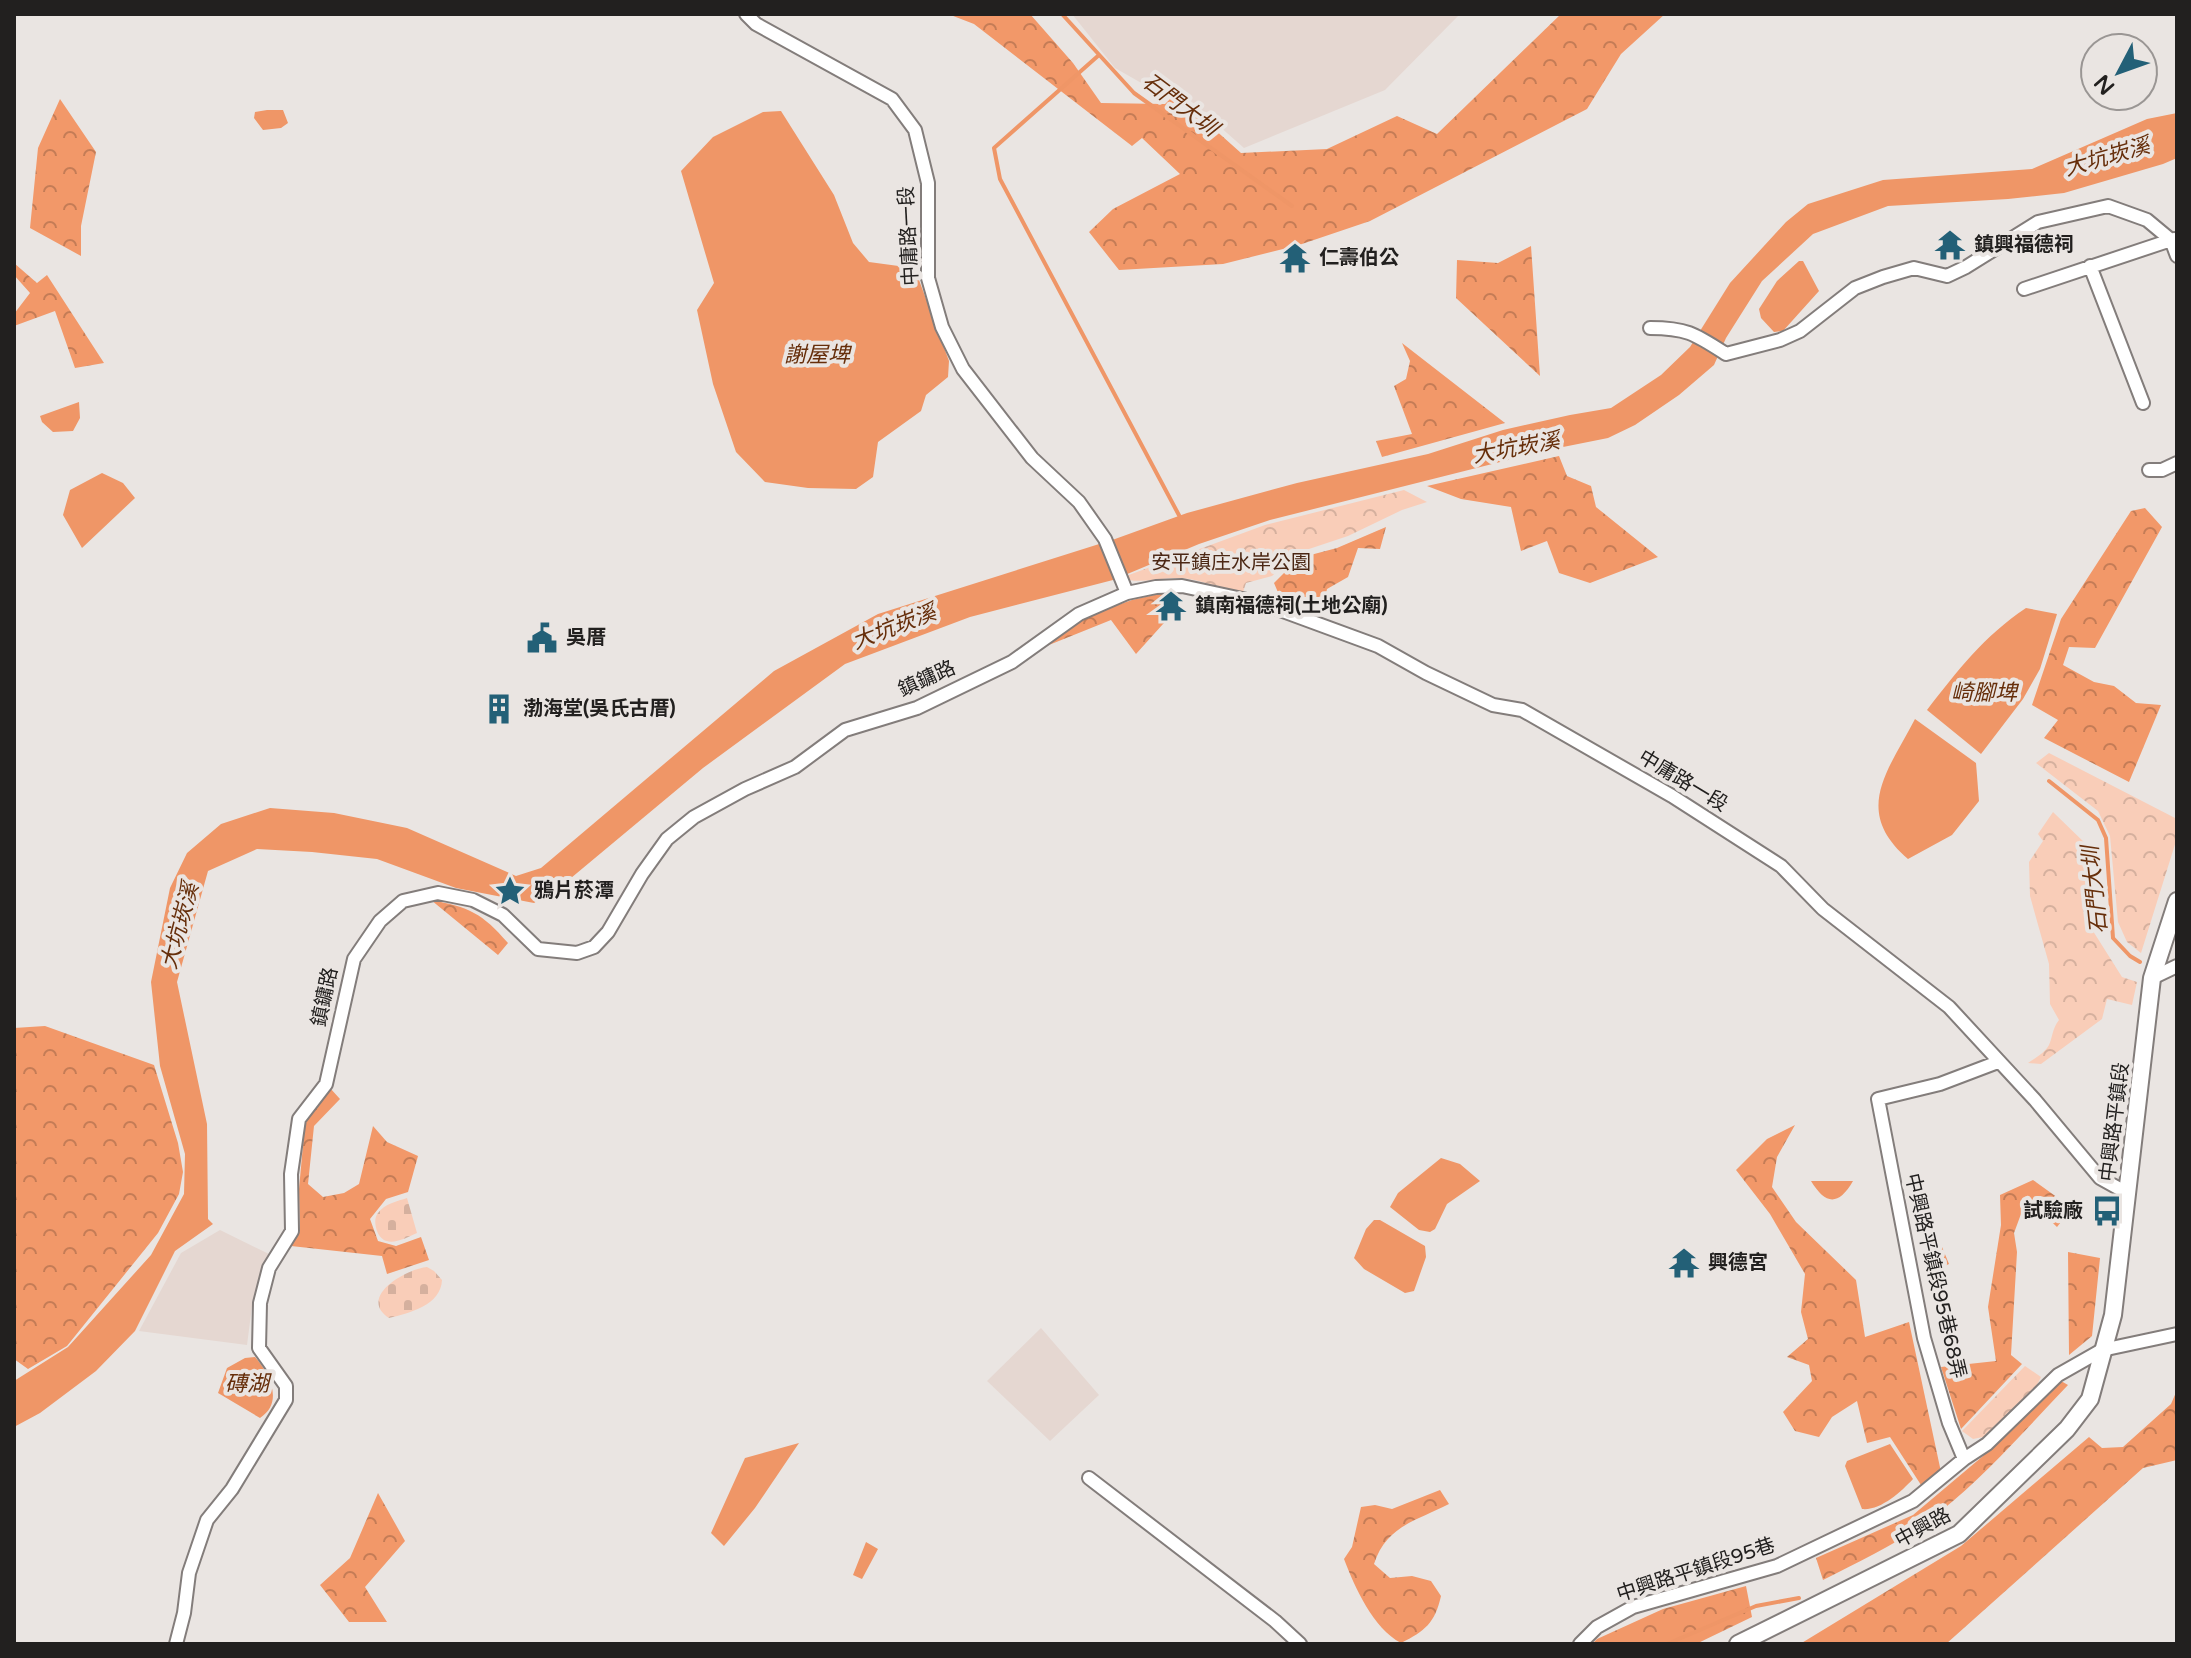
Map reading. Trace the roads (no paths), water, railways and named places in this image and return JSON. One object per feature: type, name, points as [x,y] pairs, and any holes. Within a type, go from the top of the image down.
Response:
[{"type":"street","name":"中庸路一段","points":[[746,14],[756,24],[892,99],[915,130],[928,183],[928,278],[942,327],[963,369],[1032,458],[1079,502],[1105,539],[1125,587],[1182,586],[1261,603],[1378,646],[1493,705],[1522,710],[1672,796],[1781,866],[1823,909],[1949,1007],[2035,1100],[2100,1178],[2127,1193]]},
{"type":"street","points":[[1650,328],[1674,328],[1694,333],[1726,354],[1763,346],[1800,331],[1855,288],[1914,268],[1947,276],[2038,222],[2108,206],[2147,220],[2174,239],[2177,256]]},
{"type":"street","points":[[2024,289],[2174,239]]},
{"type":"street","points":[[2090,266],[2143,403]]},
{"type":"street","points":[[2149,470],[2162,470],[2177,463]]},
{"type":"street","name":"鎮鏞路","points":[[176,1644],[189,1573],[207,1520],[232,1489],[286,1400],[286,1386],[259,1348],[260,1303],[269,1268],[292,1231],[291,1174],[299,1119],[326,1084],[354,959],[380,921],[403,901],[438,893],[473,900],[503,915],[538,949],[577,953],[594,947],[608,932],[667,839],[694,817],[745,789],[795,767],[845,730],[917,708],[1012,662],[1079,614],[1125,587]]},
{"type":"street","name":"中興路平鎮段","points":[[2102,1350],[2113,1315],[2152,978],[2177,901]]},
{"type":"street","points":[[2152,978],[2177,966]]},
{"type":"street","name":"中興路平鎮段95巷68弄","points":[[1964,1459],[1949,1423],[1924,1338],[1878,1099],[1940,1084],[1998,1062]]},
{"type":"street","name":"中興路平鎮段95巷","points":[[1580,1644],[1597,1627],[1633,1607],[1777,1566],[1913,1501],[1987,1444],[2058,1375],[2102,1350],[2177,1334]]},
{"type":"street","name":"中興路","points":[[1738,1644],[1959,1534],[2067,1429],[2090,1399],[2102,1350]]},
{"type":"street","points":[[1089,1478],[1275,1621],[1300,1644]]},
{"type":"water","points":[[283,110],[288,123],[281,128],[263,130],[254,118],[255,112]]},
{"type":"water","name":"謝屋埤","points":[[781,111],[834,195],[853,243],[869,262],[906,267],[919,280],[949,361],[948,377],[926,395],[921,411],[878,442],[873,477],[856,489],[808,488],[765,482],[736,452],[713,384],[697,310],[714,283],[681,171],[713,137],[763,112]]},
{"type":"water","name":"大坑崁溪","points":[[2177,113],[2177,158],[2163,164],[2064,193],[1888,206],[1813,234],[1762,281],[1726,338],[1714,365],[1679,395],[1635,425],[1608,438],[1548,450],[1270,520],[1199,544],[1113,580],[970,617],[845,664],[703,768],[559,888],[534,903],[456,888],[377,859],[312,852],[257,849],[208,871],[177,982],[207,1124],[208,1219],[213,1224],[175,1251],[135,1331],[96,1371],[40,1413],[14,1427],[14,1381],[68,1347],[151,1255],[184,1194],[185,1154],[160,1066],[151,982],[170,888],[187,853],[221,824],[270,808],[334,813],[407,828],[516,876],[541,868],[774,671],[878,614],[1187,513],[1297,483],[1428,454],[1503,430],[1611,408],[1661,375],[1690,347],[1730,283],[1786,222],[1808,204],[1883,180],[2032,169],[2147,119]]},
{"type":"water","points":[[1799,261],[1803,261],[1819,291],[1783,331],[1774,332],[1761,318],[1759,309],[1777,281]]},
{"type":"water","points":[[79,402],[80,418],[73,431],[53,432],[42,422],[40,416]]},
{"type":"water","points":[[102,473],[123,483],[135,498],[82,548],[63,515],[70,490]]},
{"type":"water","name":"崎腳埤","points":[[2026,608],[2057,614],[2040,669],[2023,699],[1981,754],[1927,710],[1984,642]]},
{"type":"water","name":"崎腳埤","points":[[1915,719],[1976,763],[1979,801],[1952,835],[1908,859],[1891,841],[1878,807],[1886,773]]},
{"type":"water","points":[[1441,1158],[1460,1164],[1480,1181],[1447,1204],[1435,1229],[1430,1232],[1419,1230],[1390,1207],[1398,1193]]},
{"type":"water","points":[[1811,1181],[1853,1181],[1842,1195],[1832,1199],[1821,1194]]},
{"type":"water","points":[[1374,1220],[1380,1220],[1425,1246],[1426,1257],[1414,1291],[1405,1293],[1364,1269],[1354,1258],[1366,1229]]},
{"type":"water","points":[[1932,1246],[1942,1247],[1949,1264],[1940,1268],[1930,1265],[1924,1253]]},
{"type":"water","name":"磚湖","points":[[255,1357],[270,1380],[273,1397],[267,1412],[260,1418],[218,1393],[227,1368],[245,1358]]},
{"type":"water","points":[[799,1443],[755,1508],[724,1546],[711,1533],[745,1458]]},
{"type":"water","points":[[1890,1444],[1913,1479],[1883,1504],[1862,1509],[1845,1466],[1847,1461]]},
{"type":"water","points":[[866,1542],[878,1549],[862,1579],[853,1575]]},
{"type":"waterway","name":"石門大圳","points":[[1062,14],[1134,93],[1292,206]]},
{"type":"waterway","points":[[1099,55],[994,148],[1000,179],[1181,519]]},
{"type":"waterway","name":"石門大圳","points":[[2049,781],[2098,820],[2106,838],[2113,938],[2140,962]]},
{"type":"waterway","name":"石門大圳","points":[[1667,1644],[1756,1606],[1799,1598]]},
{"type":"place","name":"鎮興福德祠","points":[[1950,245]]},
{"type":"place","name":"仁壽伯公","points":[[1295,258]]},
{"type":"place","name":"鎮南福德祠(土地公廟)","points":[[1171,606]]},
{"type":"place","name":"吳厝","points":[[542,638]]},
{"type":"place","name":"渤海堂(吳氏古厝)","points":[[499,709]]},
{"type":"place","name":"鴉片菸潭","points":[[510,891]]},
{"type":"place","name":"試驗廠","points":[[2107,1211]]},
{"type":"place","name":"興德宮","points":[[1684,1263]]},
{"type":"park label","name":"安平鎮庄水岸公園","points":[[1231,563]]}]
